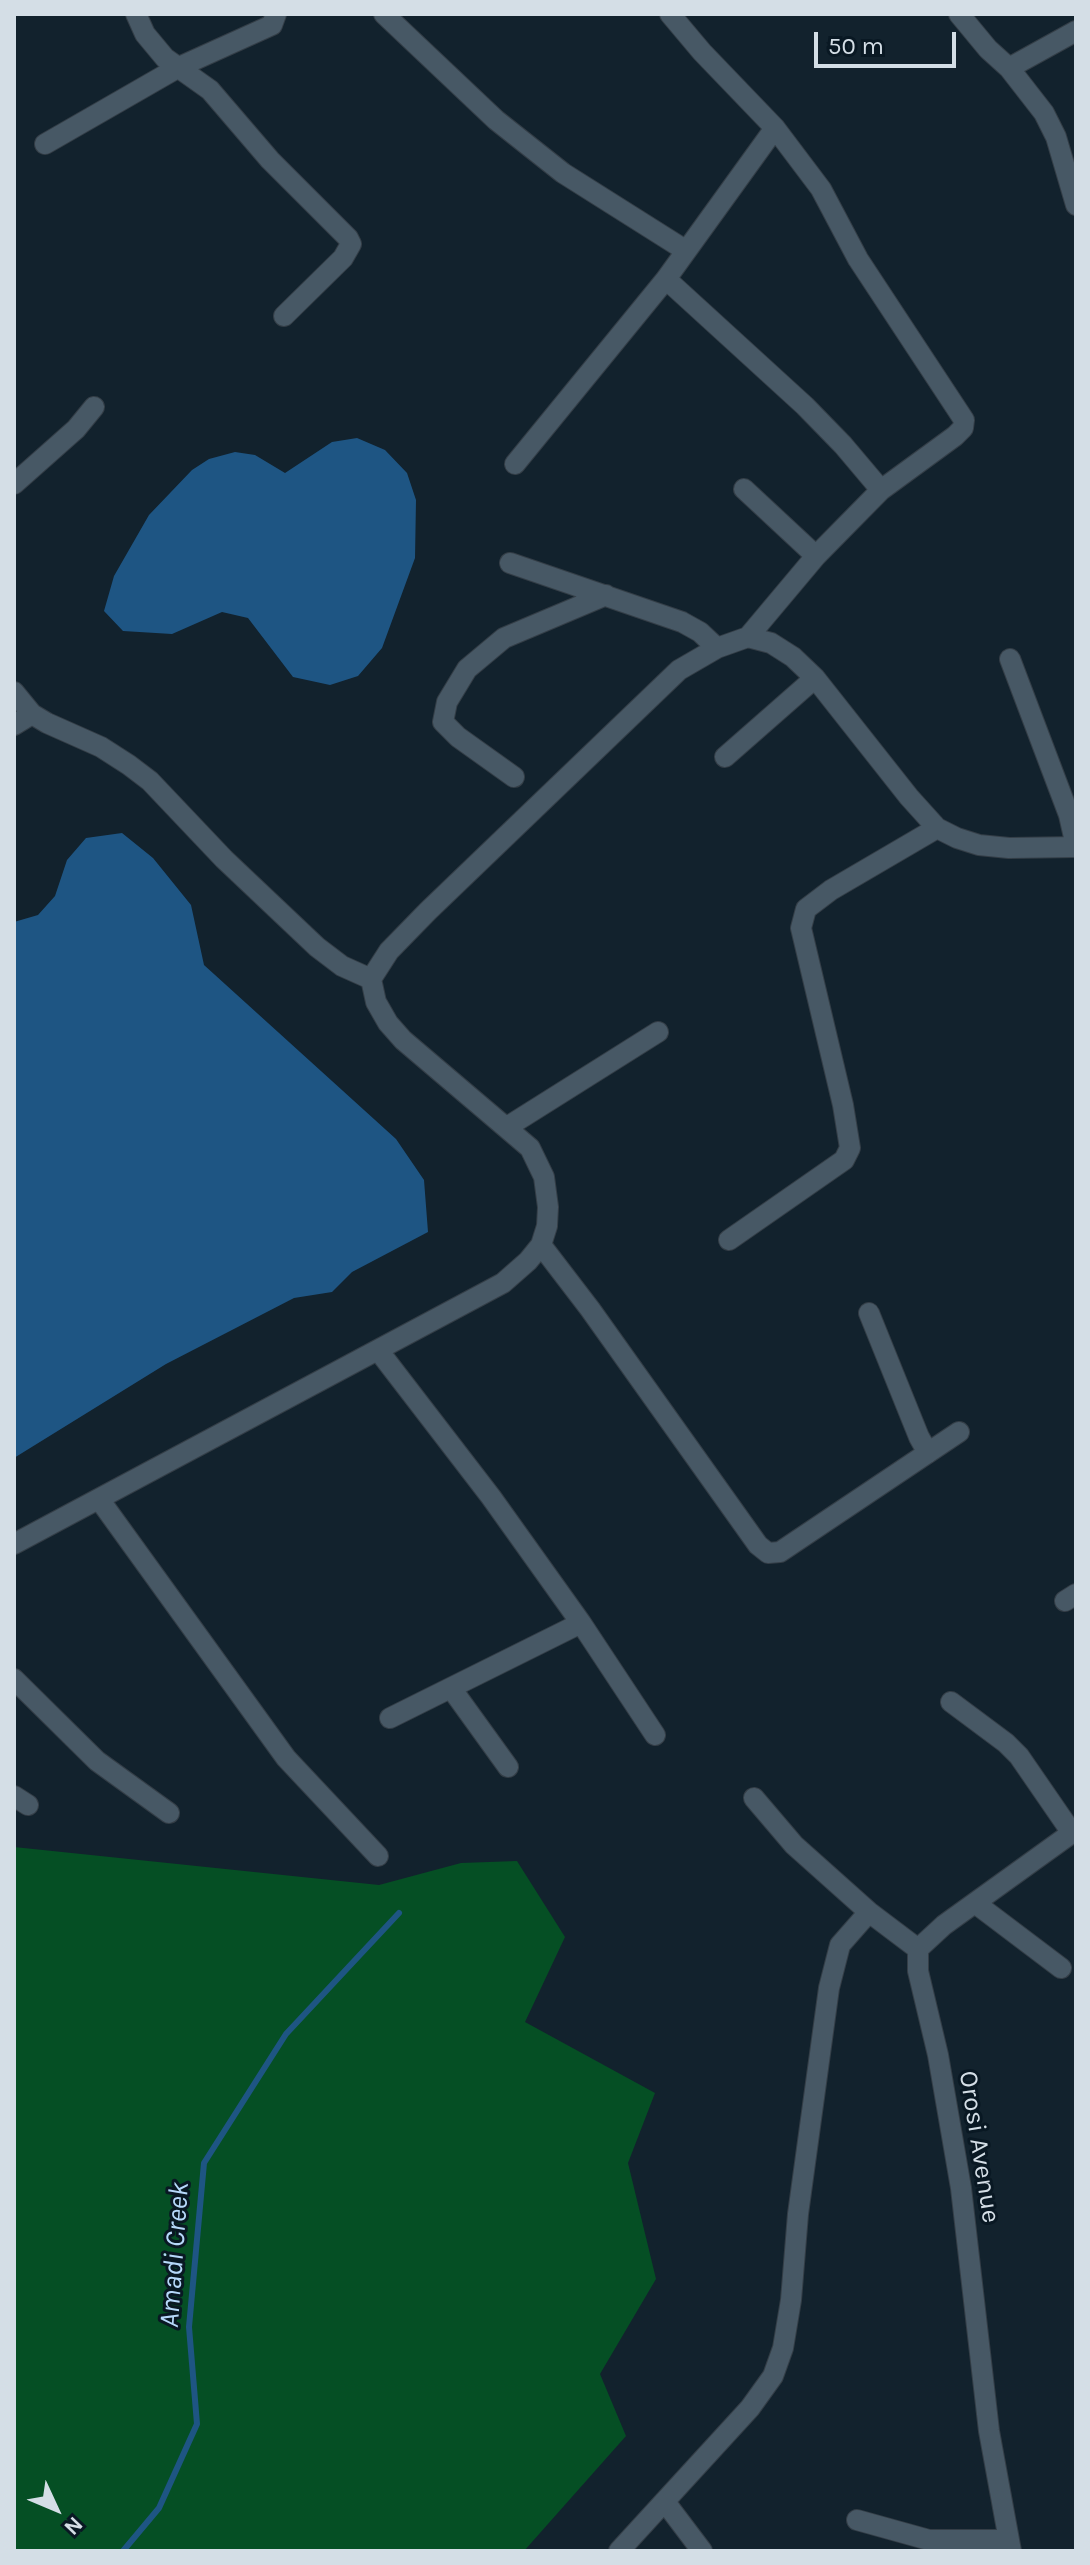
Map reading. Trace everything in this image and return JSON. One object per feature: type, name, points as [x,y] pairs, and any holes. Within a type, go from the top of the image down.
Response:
[{"type":"street","points":[[136,14],[145,34],[165,58],[210,90],[270,160],[351,244],[343,258],[284,316]]},
{"type":"street","points":[[45,144],[179,67],[272,25],[276,14]]},
{"type":"street","points":[[384,14],[496,120],[563,173],[685,250]]},
{"type":"street","points":[[14,1544],[503,1283],[528,1261],[541,1245],[547,1226],[548,1207],[544,1177],[530,1148],[403,1040],[376,1002],[371,979],[389,951],[679,670],[717,648],[748,637],[816,556],[881,490],[963,428],[964,420],[858,259],[821,189],[775,128],[670,14]]},
{"type":"street","points":[[959,14],[988,49],[1009,68],[1044,113],[1056,137],[1076,205]]},
{"type":"street","points":[[1009,68],[1076,31]]},
{"type":"street","points":[[515,464],[666,279],[775,128]]},
{"type":"street","points":[[666,279],[805,406],[881,490]]},
{"type":"street","points":[[14,484],[76,429],[94,407]]},
{"type":"street","points":[[744,489],[816,556]]},
{"type":"street","points":[[510,563],[682,622],[700,632],[717,648]]},
{"type":"street","points":[[514,777],[458,737],[443,722],[447,702],[467,669],[504,638],[606,595]]},
{"type":"street","points":[[748,637],[771,643],[793,657],[815,678],[937,828],[979,845],[1076,847],[1069,815],[1010,659]]},
{"type":"street","points":[[725,757],[815,678]]},
{"type":"street","points":[[14,692],[32,714],[101,747],[150,781],[224,859],[317,947],[342,966],[371,979]]},
{"type":"street","points":[[14,725],[32,714]]},
{"type":"street","points":[[729,1240],[844,1160],[850,1148],[843,1105],[801,928],[806,909],[831,890],[937,828]]},
{"type":"street","points":[[507,1127],[658,1032]]},
{"type":"street","points":[[541,1245],[765,1551],[780,1552],[959,1432]]},
{"type":"street","points":[[869,1313],[928,1453]]},
{"type":"street","points":[[378,1350],[491,1497],[581,1623],[655,1735]]},
{"type":"street","points":[[99,1499],[286,1758],[378,1856]]},
{"type":"street","points":[[390,1718],[581,1623]]},
{"type":"street","points":[[14,1679],[97,1761],[169,1813]]},
{"type":"street","points":[[451,1688],[508,1767]]},
{"type":"street","points":[[754,1798],[794,1845],[869,1912],[918,1949],[929,1937],[1074,1832],[1019,1756],[951,1702]]},
{"type":"street","points":[[975,1903],[1061,1968]]},
{"type":"street","points":[[619,2551],[750,2408],[773,2376],[783,2348],[791,2300],[802,2184],[829,1988],[840,1945],[869,1912]]},
{"type":"street","name":"Orosi Avenue","points":[[918,1949],[918,1971],[938,2055],[961,2188],[989,2431],[1010,2546]]},
{"type":"street","points":[[665,2502],[702,2551]]},
{"type":"street","points":[[857,2520],[929,2540],[1010,2546]]},
{"type":"green space","points":[[14,1847],[379,1885],[461,1863],[517,1861],[565,1937],[525,2022],[655,2093],[628,2163],[656,2279],[600,2374],[626,2436],[524,2551],[14,2551]]},
{"type":"water","points":[[357,438],[385,450],[407,473],[416,500],[415,558],[382,648],[358,676],[330,685],[293,677],[248,618],[222,612],[172,634],[123,631],[104,611],[114,576],[149,515],[192,470],[209,459],[235,452],[255,455],[285,473],[332,442]]},
{"type":"water","points":[[122,833],[153,858],[191,905],[204,965],[396,1139],[424,1180],[428,1232],[352,1272],[332,1292],[294,1298],[166,1364],[14,1458],[14,922],[38,915],[55,896],[67,860],[86,838]]},
{"type":"waterway","name":"Amadi Creek","points":[[123,2551],[159,2508],[197,2424],[189,2327],[204,2163],[286,2034],[399,1913]]}]
